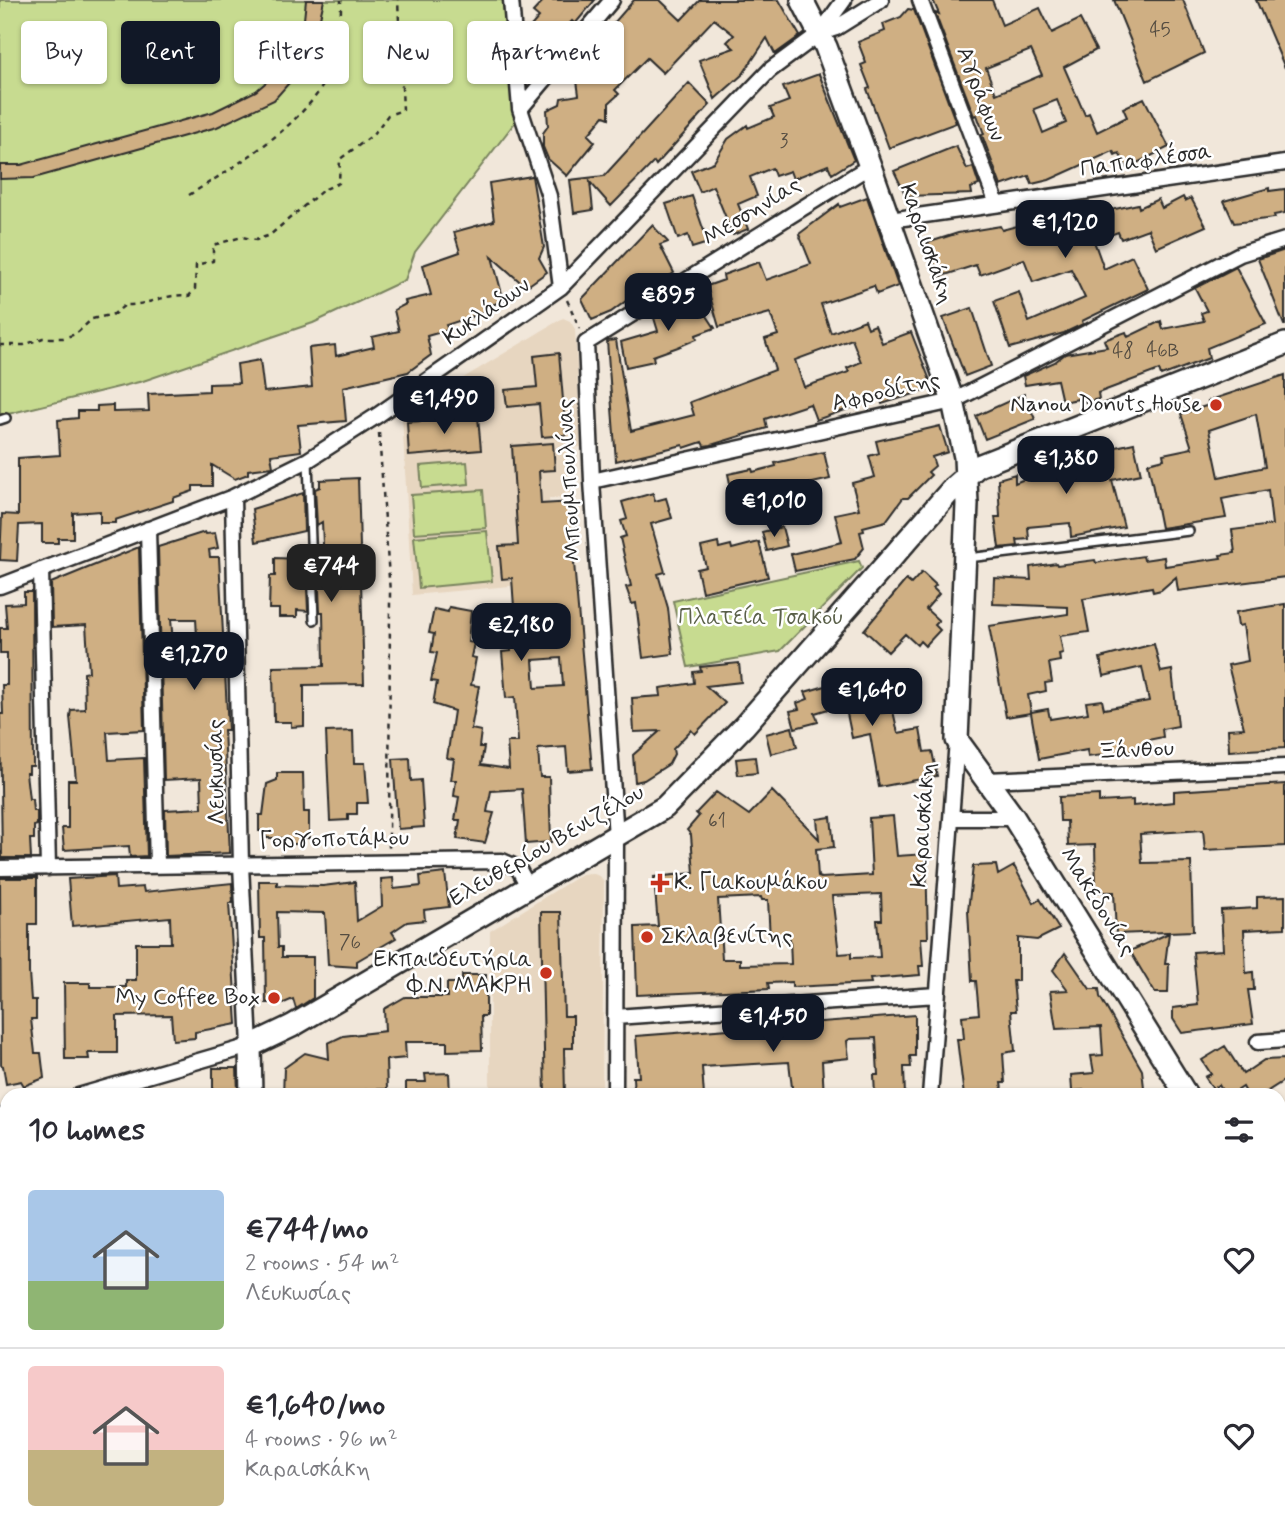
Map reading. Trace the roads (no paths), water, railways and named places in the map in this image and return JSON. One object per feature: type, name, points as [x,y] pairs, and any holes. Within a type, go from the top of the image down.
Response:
[{"type":"street","points":[[511,0],[520,110],[550,196],[561,288]]},
{"type":"street","points":[[520,110],[612,0]]},
{"type":"street","name":"Καραισκάκη","points":[[802,0],[820,33],[890,220],[953,401],[964,515],[963,559],[957,740],[931,1088]]},
{"type":"street","points":[[820,33],[844,0]]},
{"type":"street","points":[[820,33],[836,28],[881,0]]},
{"type":"street","name":"Αγράφων","points":[[920,0],[997,204]]},
{"type":"street","name":"Κυκλάδων","points":[[0,586],[233,496],[308,460],[378,415],[561,288],[770,70],[820,33]]},
{"type":"street","name":"Παπαφλέσσα","points":[[890,220],[1285,163]]},
{"type":"street","name":"Μεσσηνίας","points":[[586,343],[870,166]]},
{"type":"street","name":"Αφροδίτης","points":[[592,481],[953,401],[1240,254],[1285,240]]},
{"type":"street","name":"Μπουμπουλίνας","points":[[586,343],[592,481],[616,837],[615,1088]]},
{"type":"street","name":"Ελευθερίου Βενιζέλου","points":[[106,1088],[250,1046],[292,1026],[659,811],[683,790],[744,726],[959,482],[988,461],[1285,345]]},
{"type":"street","name":"Λευκωσίας","points":[[233,496],[242,864],[250,1046]]},
{"type":"street","points":[[148,529],[158,865]]},
{"type":"street","points":[[41,570],[48,868]]},
{"type":"street","name":"Μακεδονίας","points":[[957,740],[1014,818],[1182,1088]]},
{"type":"street","name":"Ξάνθου","points":[[988,780],[1285,767]]},
{"type":"street","points":[[951,818],[1014,818]]},
{"type":"street","name":"Γοργοποτάμου","points":[[0,868],[502,860],[517,868],[529,888]]},
{"type":"street","points":[[615,1017],[937,995]]},
{"type":"street","points":[[1258,1042],[1285,1040]]},
{"type":"street","points":[[250,1046],[251,1088]]},
{"type":"lane","points":[[308,460],[314,620]]},
{"type":"lane","points":[[963,559],[1189,531]]},
{"type":"place","name":"Nanou Donuts House","points":[[1216,405]]},
{"type":"place","name":"Κ. Γιακουμάκου","points":[[660,883]]},
{"type":"place","name":"Σκλαβενίτης","points":[[647,937]]},
{"type":"place","name":"Εκπαιδευτήρια Φ.Ν. ΜΑΚΡΗ","points":[[546,973]]},
{"type":"place","name":"My Coffee Box","points":[[274,998]]},
{"type":"park label","name":"Πλατεία Τσακού","points":[[761,618]]}]
